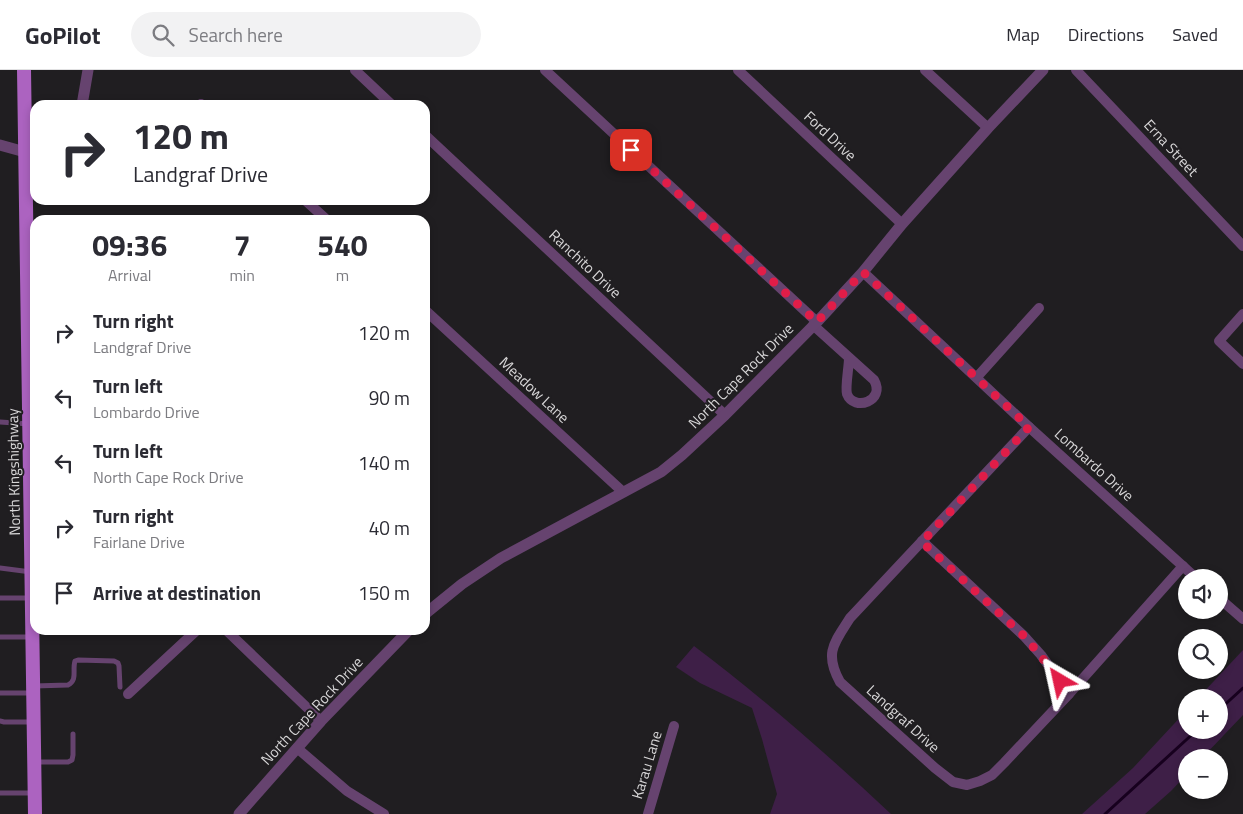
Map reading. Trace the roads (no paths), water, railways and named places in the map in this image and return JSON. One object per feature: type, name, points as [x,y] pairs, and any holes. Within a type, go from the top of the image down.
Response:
[{"type":"main road","name":"North Kingshighway","points":[[24,70],[30,149]]},
{"type":"main road","name":"North Kingshighway","points":[[32,637],[35,814]]},
{"type":"street","points":[[83,100],[88,70]]},
{"type":"street","points":[[355,70],[387,100]]},
{"type":"street","points":[[545,70],[849,358]]},
{"type":"street","name":"Ford Drive","points":[[738,70],[902,224]]},
{"type":"street","points":[[925,70],[988,128]]},
{"type":"street","name":"North Cape Rock Drive","points":[[430,610],[462,584],[501,558],[662,472],[682,455],[815,324],[863,272],[902,224],[988,128],[1043,70]]},
{"type":"street","name":"Erna Street","points":[[1076,70],[1243,246]]},
{"type":"street","name":"Ranchito Drive","points":[[430,140],[724,415]]},
{"type":"street","points":[[0,145],[30,149]]},
{"type":"street","points":[[310,205],[322,215]]},
{"type":"street","name":"Lombardo Drive","points":[[863,272],[1029,427],[1186,569]]},
{"type":"street","points":[[977,377],[1039,308]]},
{"type":"street","points":[[1243,314],[1219,341],[1243,364]]},
{"type":"street","name":"Meadow Lane","points":[[430,315],[623,492]]},
{"type":"street","name":"Landgraf Drive","points":[[1029,427],[850,618],[833,648],[831,661],[834,672],[840,682],[934,768],[954,782],[967,785],[980,781],[992,774],[1069,694],[1183,566]]},
{"type":"street","points":[[922,542],[1024,636],[1069,694]]},
{"type":"street","points":[[1228,606],[1243,619]]},
{"type":"street","points":[[128,694],[192,635]]},
{"type":"street","points":[[231,635],[321,721]]},
{"type":"street","name":"North Cape Rock Drive","points":[[239,814],[321,721],[404,635]]},
{"type":"street","name":"Karau Lane","points":[[648,814],[674,726]]},
{"type":"street","points":[[297,748],[347,791],[384,814]]},
{"type":"lane","points":[[0,422],[30,429]]},
{"type":"lane","points":[[0,568],[30,572]]},
{"type":"lane","points":[[0,598],[30,606]]},
{"type":"lane","points":[[0,637],[32,637]]},
{"type":"lane","points":[[0,694],[68,685],[74,679],[74,664],[78,660],[114,661],[118,663],[120,666],[120,687]]},
{"type":"lane","points":[[0,721],[34,722]]},
{"type":"lane","points":[[34,762],[68,762],[72,760],[73,734]]},
{"type":"lane","points":[[0,793],[35,793]]},
{"type":"waterway","points":[[1228,702],[1243,688]]},
{"type":"waterway","points":[[1105,814],[1187,739]]}]
